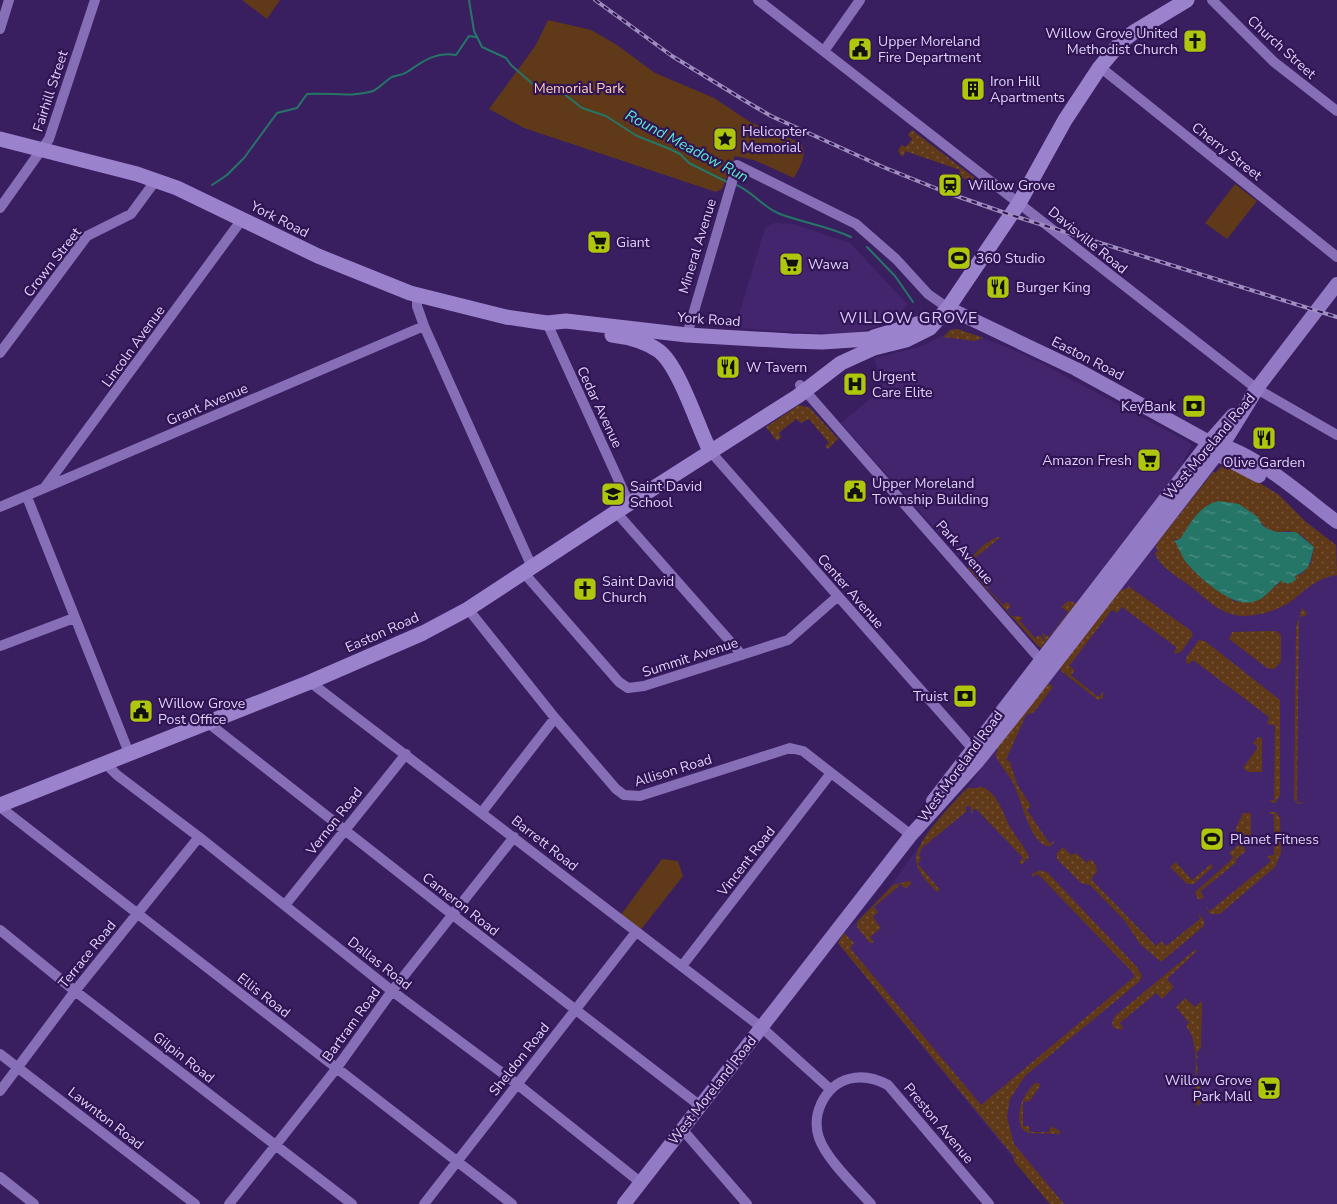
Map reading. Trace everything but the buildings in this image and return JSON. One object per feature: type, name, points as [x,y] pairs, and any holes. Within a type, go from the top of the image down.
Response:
[{"type":"highway","points":[[948,308],[1020,203],[1088,84],[1100,67],[1121,42],[1187,0]]},
{"type":"highway","name":"York Road","points":[[0,140],[156,180],[197,196],[348,270],[416,295],[476,311],[547,323],[567,331],[628,337],[646,343],[661,352],[674,371],[710,451]]},
{"type":"highway","name":"Easton Road","points":[[802,388],[840,352],[868,339],[918,325],[948,308]]},
{"type":"highway","name":"Easton Road","points":[[0,806],[310,682],[422,633],[468,610],[629,503],[746,429],[802,388],[841,363],[874,348],[906,340],[921,333],[940,319],[948,308]]},
{"type":"highway","name":"York Road","points":[[547,323],[566,321],[687,335],[822,342],[868,339]]},
{"type":"main road","name":"West Moreland Road","points":[[911,835],[926,810],[972,748],[1045,665],[1216,447],[1257,389],[1337,284]]},
{"type":"main road","name":"Easton Road","points":[[948,308],[1076,369],[1216,447],[1254,472],[1337,533]]},
{"type":"main road","name":"Easton Road","points":[[1216,447],[1270,472],[1337,522]]},
{"type":"main road","name":"West Moreland Road","points":[[627,1203],[640,1182],[911,835],[979,760],[1045,665]]},
{"type":"street","points":[[0,29],[9,0]]},
{"type":"street","name":"Fairhill Street","points":[[0,208],[49,139],[94,0]]},
{"type":"street","points":[[824,51],[860,0]]},
{"type":"street","name":"Church Street","points":[[1212,0],[1274,62],[1337,111]]},
{"type":"street","name":"Davisville Road","points":[[760,1],[1257,389],[1337,435]]},
{"type":"street","name":"Cherry Street","points":[[1100,67],[1337,257]]},
{"type":"street","name":"Mineral Avenue","points":[[687,335],[735,170],[856,224],[882,245],[928,294],[948,308]]},
{"type":"street","name":"Crown Street","points":[[0,353],[87,236],[131,214],[156,180]]},
{"type":"street","name":"Lincoln Avenue","points":[[44,489],[243,218]]},
{"type":"street","name":"Summit Avenue","points":[[416,295],[417,306],[424,326],[504,504],[528,570],[619,682],[628,688],[648,685],[788,640],[837,597]]},
{"type":"street","name":"Cedar Avenue","points":[[547,323],[629,503]]},
{"type":"street","name":"Grant Avenue","points":[[0,507],[424,326]]},
{"type":"street","name":"Park Avenue","points":[[802,388],[1045,665]]},
{"type":"street","name":"Center Avenue","points":[[710,451],[972,748]]},
{"type":"street","points":[[27,497],[129,753]]},
{"type":"street","points":[[616,512],[742,655]]},
{"type":"street","name":"Allison Road","points":[[468,610],[555,718],[616,789],[633,797],[790,748],[803,751],[911,835]]},
{"type":"street","points":[[0,646],[74,618]]},
{"type":"street","name":"Barrett Road","points":[[310,682],[682,966],[761,1028],[830,1089]]},
{"type":"street","points":[[482,812],[555,718]]},
{"type":"street","name":"Cameron Road","points":[[207,722],[700,1105]]},
{"type":"street","name":"Vernon Road","points":[[285,905],[406,754]]},
{"type":"street","name":"Dallas Road","points":[[105,763],[117,775],[199,837],[392,991],[517,1084],[640,1182]]},
{"type":"street","name":"Vincent Road","points":[[682,966],[831,773]]},
{"type":"street","name":"Ellis Road","points":[[0,806],[512,1204]]},
{"type":"street","name":"Terrace Road","points":[[0,1091],[75,991],[199,837]]},
{"type":"street","name":"Bartram Road","points":[[229,1204],[336,1069],[392,991],[514,837]]},
{"type":"street","name":"Gilpin Road","points":[[0,930],[75,991],[352,1204]]},
{"type":"street","name":"Sheldon Road","points":[[424,1204],[636,932]]},
{"type":"street","name":"Lawnton Road","points":[[0,1054],[195,1204]]},
{"type":"street","name":"Preston Avenue","points":[[830,1089],[851,1078],[863,1077],[876,1079],[888,1085],[989,1204]]},
{"type":"street","points":[[830,1089],[818,1111],[816,1124],[819,1138],[826,1150],[871,1204]]},
{"type":"street","points":[[682,1129],[747,1204]]},
{"type":"street","points":[[0,1177],[34,1204]]},
{"type":"shaded area","points":[[774,223],[794,224],[850,243],[907,304],[897,321],[848,335],[735,328],[765,228]]},
{"type":"shaded area","points":[[957,329],[1007,347],[1041,363],[1192,444],[1180,468],[1041,648],[841,423],[883,388],[874,358],[919,347]]},
{"type":"shaded area","points":[[1223,466],[1278,494],[1306,522],[1337,546],[1337,1204],[1050,1204],[838,943],[844,933],[886,892],[926,837],[968,788],[999,741],[1213,472],[1215,473]]},
{"type":"green space","points":[[242,0],[280,0],[267,19]]},
{"type":"green space","name":"Memorial Park","points":[[548,20],[591,30],[617,45],[655,73],[714,98],[750,122],[801,143],[804,152],[803,157],[794,178],[754,160],[735,156],[722,189],[716,192],[524,128],[489,109],[536,45]]},
{"type":"green space","points":[[912,130],[988,188],[986,190],[959,176],[960,170],[905,151],[904,156],[900,155],[898,150],[902,145],[906,147],[912,139],[908,135]]},
{"type":"green space","points":[[1235,184],[1257,201],[1227,239],[1205,223]]},
{"type":"green space","points":[[957,329],[984,338],[974,341],[943,337],[950,330]]},
{"type":"green space","points":[[799,405],[810,408],[838,439],[828,449],[825,446],[829,443],[809,419],[801,423],[796,419],[779,433],[781,437],[777,441],[766,427]]},
{"type":"green space","points":[[1229,465],[1278,494],[1306,522],[1336,545],[1337,575],[1325,578],[1314,584],[1288,603],[1272,611],[1244,616],[1228,613],[1218,608],[1164,567],[1155,552],[1158,552],[1156,547],[1158,542],[1213,472],[1215,473],[1221,467]],"holes":[[[1219,501],[1244,508],[1268,529],[1277,532],[1290,531],[1301,535],[1314,547],[1311,563],[1303,573],[1281,581],[1272,589],[1236,602],[1217,590],[1200,575],[1186,559],[1175,539],[1180,539]]]},
{"type":"green space","points":[[1001,537],[971,561],[974,565],[970,568],[985,586],[991,582],[987,588],[1003,605],[1007,602],[1011,606],[1007,610],[1012,616],[1023,617],[1020,621],[1035,638],[1040,635],[1045,642],[1042,633],[1049,637],[1068,612],[1061,607],[1068,601],[1076,603],[1041,648],[968,568],[972,558],[980,548],[991,540]]},
{"type":"green space","points":[[1128,586],[1190,630],[1193,635],[1181,652],[1174,654],[1176,647],[1122,607],[1117,613],[1112,610],[1069,666],[1075,670],[1071,675],[1098,697],[1103,692],[1103,698],[1098,700],[1061,671],[1059,662],[1119,591],[1128,588]]},
{"type":"green space","points":[[1302,608],[1307,613],[1305,616],[1299,617]]},
{"type":"green space","points":[[1299,618],[1297,802],[1304,803],[1298,804],[1294,800],[1296,627]]},
{"type":"green space","points":[[1276,631],[1281,635],[1281,662],[1274,669],[1267,668],[1229,639],[1232,632]]},
{"type":"green space","points":[[1199,640],[1205,641],[1280,700],[1280,795],[1275,803],[1268,801],[1274,800],[1275,725],[1267,724],[1269,717],[1193,660],[1189,664],[1186,663],[1186,658]]},
{"type":"green space","points":[[1048,683],[1053,687],[1034,712],[1026,715],[1006,760],[1010,762],[1017,784],[1031,806],[1027,810],[1050,844],[1056,840],[1051,846],[1044,845],[1032,832],[1013,783],[998,761],[995,753],[997,753],[998,747],[995,746]]},
{"type":"green space","points":[[1258,737],[1262,738],[1262,772],[1248,772],[1243,768],[1258,747],[1253,743]]},
{"type":"green space","points":[[979,786],[986,789],[996,798],[1012,830],[1029,857],[1021,865],[1019,862],[1023,858],[977,810],[973,809],[972,815],[970,805],[965,808],[967,811],[922,848],[919,855],[921,858],[918,864],[940,890],[937,892],[918,868],[916,859],[918,851],[928,833],[964,791],[968,788],[979,788]]},
{"type":"green space","points":[[1270,812],[1276,812],[1280,818],[1281,853],[1275,867],[1220,914],[1210,914],[1205,906],[1210,911],[1271,861],[1267,856],[1274,855],[1274,814],[1269,814]]},
{"type":"green space","points":[[1243,813],[1251,813],[1251,847],[1235,830]]},
{"type":"green space","points":[[1241,843],[1246,851],[1235,860],[1237,862],[1201,891],[1204,898],[1198,900],[1195,892],[1230,861],[1233,857],[1229,853]]},
{"type":"green space","points":[[1063,847],[1071,855],[1076,853],[1087,863],[1091,859],[1096,865],[1097,872],[1091,879],[1156,946],[1161,941],[1166,946],[1200,919],[1198,913],[1204,920],[1204,926],[1161,962],[1140,944],[1125,921],[1090,885],[1081,883],[1057,859],[1057,853]]},
{"type":"green space","points":[[662,859],[678,861],[683,876],[639,932],[620,916]]},
{"type":"green space","points":[[1176,862],[1192,880],[1211,864],[1213,867],[1194,884],[1187,884],[1170,867]]},
{"type":"green space","points":[[1040,870],[1048,873],[1137,967],[1142,976],[1140,981],[1025,1076],[1010,1099],[1007,1117],[1014,1144],[1064,1204],[1050,1204],[1013,1160],[1015,1158],[838,943],[844,933],[854,943],[850,948],[981,1105],[1134,977],[1133,973],[1038,874],[1032,877],[1032,874]]},
{"type":"green space","points":[[909,881],[912,883],[905,889],[901,884],[874,907],[878,912],[873,917],[881,928],[870,937],[874,942],[870,943],[857,927],[857,922],[893,885]]},
{"type":"green space","points":[[1196,949],[1197,951],[1167,979],[1174,987],[1162,999],[1156,993],[1120,1023],[1123,1027],[1122,1030],[1114,1028],[1112,1023],[1115,1016]]},
{"type":"green space","points":[[1185,998],[1195,1007],[1201,1001],[1202,1004],[1201,1048],[1196,1053],[1198,1057],[1196,1059],[1198,1071],[1196,1075],[1200,1078],[1201,1103],[1198,1106],[1194,1101],[1196,1062],[1194,1042],[1186,1026],[1189,1023],[1176,1007]]},
{"type":"green space","points":[[1035,1083],[1039,1083],[1040,1086],[1030,1101],[1023,1102],[1023,1126],[1029,1126],[1030,1132],[1049,1132],[1051,1126],[1060,1131],[1060,1134],[1028,1133],[1021,1128],[1019,1116],[1021,1104]]},
{"type":"water","points":[[1219,501],[1239,504],[1258,517],[1262,525],[1268,529],[1277,532],[1296,532],[1314,547],[1307,568],[1295,576],[1296,580],[1288,584],[1281,581],[1258,601],[1245,603],[1216,590],[1185,561],[1174,541],[1180,539],[1200,511]]},
{"type":"waterway","name":"Round Meadow Run","points":[[469,0],[474,31],[482,47],[506,58],[511,65],[535,86],[563,93],[582,108],[606,116],[637,136],[680,154],[689,163],[727,182]]},
{"type":"waterway","points":[[212,185],[227,175],[244,158],[277,113],[297,108],[307,94],[356,94],[373,91],[392,77],[405,73],[430,58],[449,54],[456,55],[469,36],[476,37]]},
{"type":"waterway","name":"Round Meadow Run","points":[[734,184],[746,190],[774,211],[851,237]]},
{"type":"waterway","name":"Round Meadow Run","points":[[867,247],[895,276],[913,302]]},
{"type":"railway","points":[[595,0],[672,56],[771,116],[883,167],[945,192],[1011,215],[1337,317]]},
{"type":"place","name":"Willow Grove United Methodist Church","points":[[1195,41]]},
{"type":"place","name":"Upper Moreland Fire Department","points":[[860,49]]},
{"type":"place","name":"Iron Hill Apartments","points":[[973,89]]},
{"type":"place","name":"Helicopter Memorial","points":[[725,139]]},
{"type":"place","name":"Willow Grove","points":[[950,185]]},
{"type":"place","name":"Giant","points":[[599,242]]},
{"type":"place","name":"360 Studio","points":[[959,258]]},
{"type":"place","name":"Wawa","points":[[791,264]]},
{"type":"place","name":"Burger King","points":[[998,287]]},
{"type":"place","name":"W Tavern","points":[[728,367]]},
{"type":"place","name":"Urgent Care Elite","points":[[855,384]]},
{"type":"place","name":"KeyBank","points":[[1194,406]]},
{"type":"place","name":"Olive Garden","points":[[1264,438]]},
{"type":"place","name":"Amazon Fresh","points":[[1149,460]]},
{"type":"place","name":"Upper Moreland Township Building","points":[[855,491]]},
{"type":"place","name":"Saint David School","points":[[613,494]]},
{"type":"place","name":"Saint David Church","points":[[585,589]]},
{"type":"place","name":"Truist","points":[[965,696]]},
{"type":"place","name":"Willow Grove Post Office","points":[[141,711]]},
{"type":"place","name":"Planet Fitness","points":[[1212,839]]},
{"type":"place","name":"Willow Grove Park Mall","points":[[1269,1088]]},
{"type":"district","name":"WILLOW GROVE","points":[[909,317]]}]
